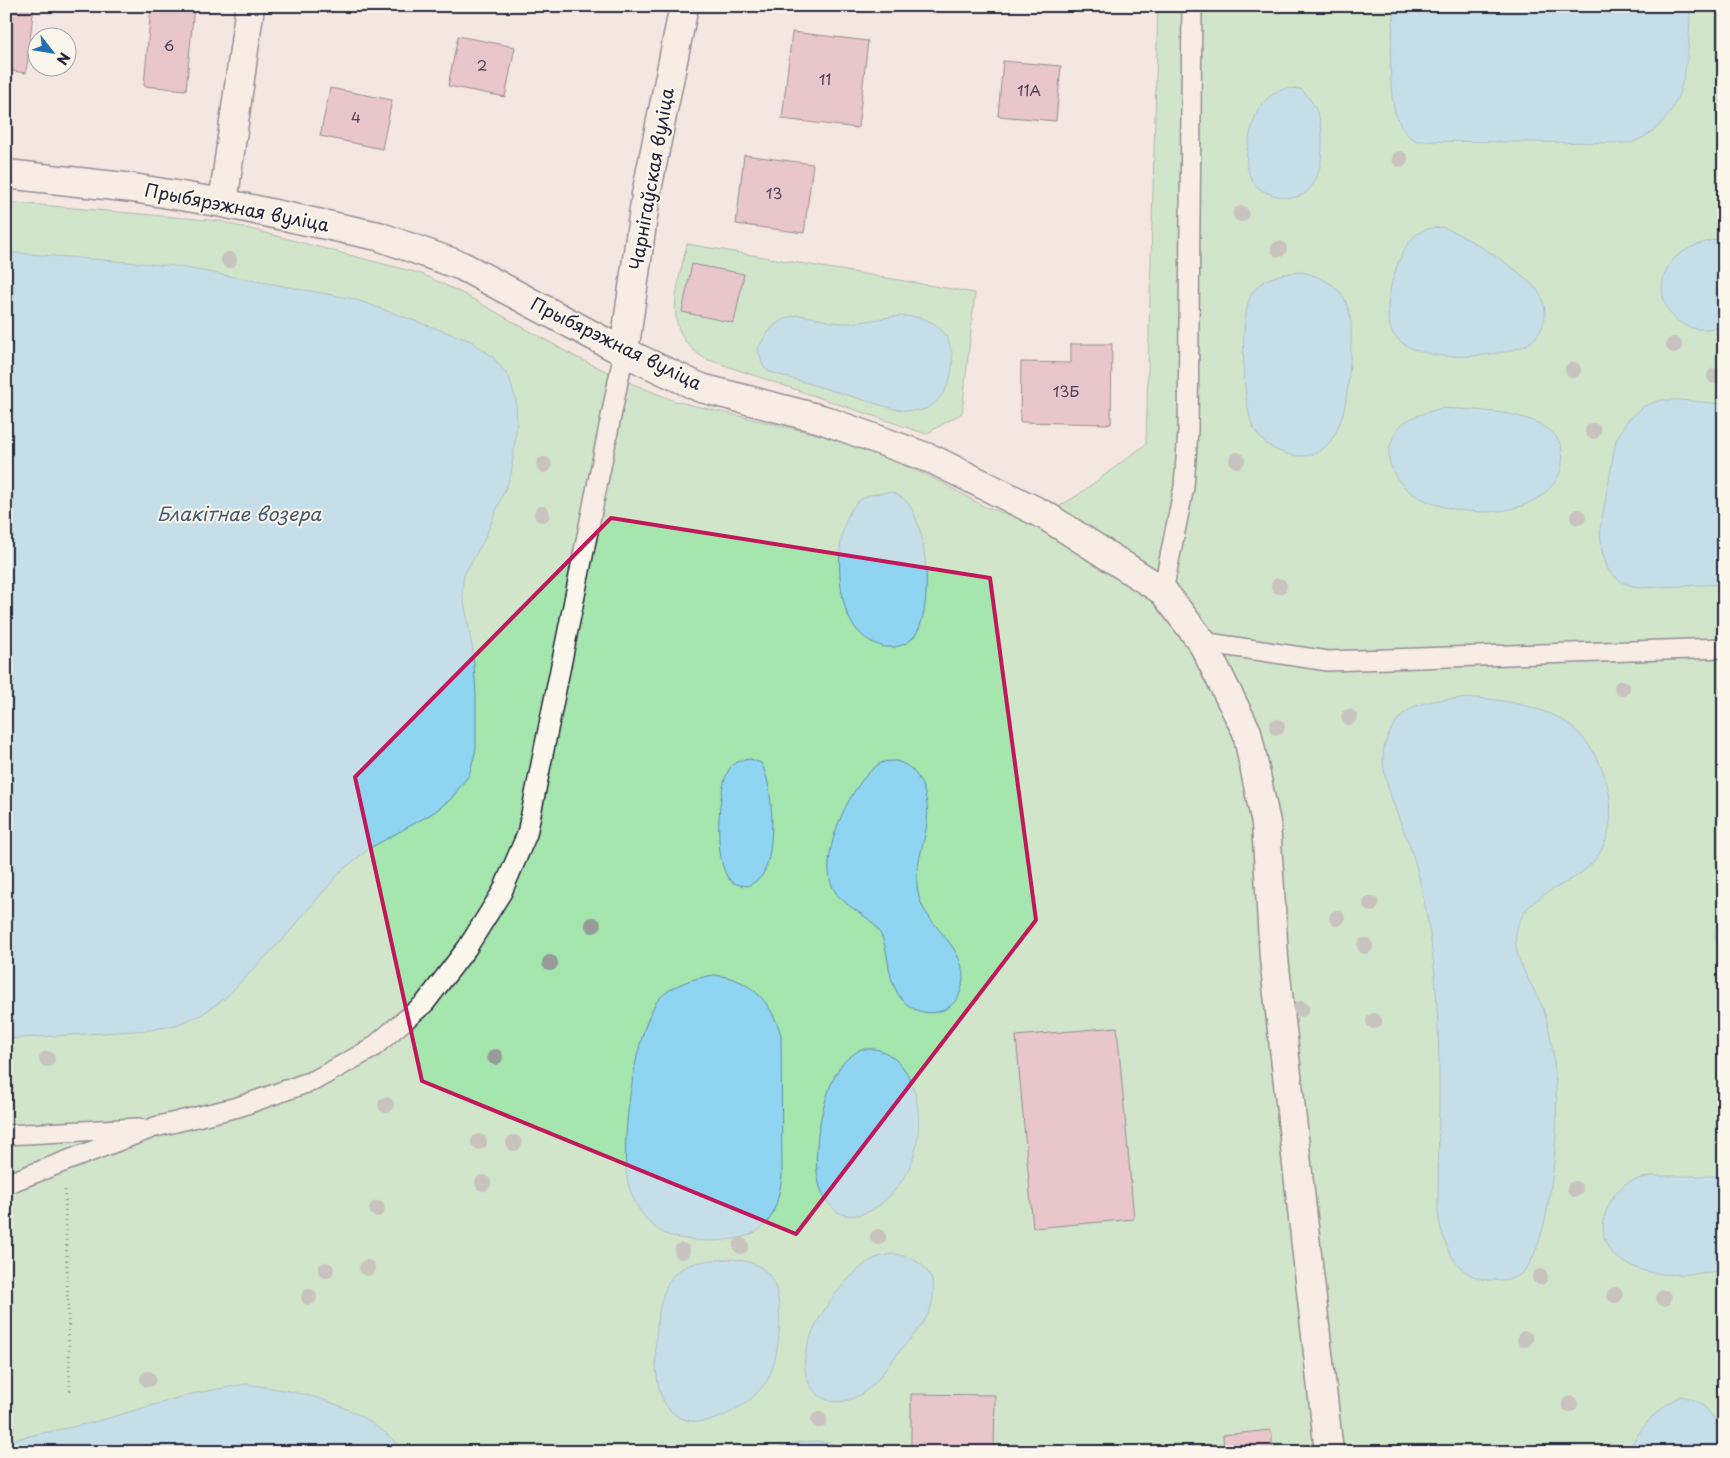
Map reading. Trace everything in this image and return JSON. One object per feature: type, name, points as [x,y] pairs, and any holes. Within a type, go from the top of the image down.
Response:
[{"type":"street","points":[[223,203],[250,6]]},
{"type":"street","name":"Чарнігаўская вуліца","points":[[624,352],[646,195],[684,6]]},
{"type":"street","name":"Прыбярэжная вуліца","points":[[6,174],[133,188],[223,203],[378,236],[462,266],[624,352],[701,388],[820,419],[934,460],[1046,516],[1162,591],[1202,642],[1247,732],[1266,823],[1274,958],[1329,1452]]},
{"type":"lane","points":[[1162,591],[1184,487],[1188,431],[1192,6]]},
{"type":"lane","points":[[6,1184],[155,1127],[238,1107],[315,1080],[371,1049],[425,1002],[467,948],[502,892],[527,834],[624,352]]},
{"type":"lane","points":[[1202,642],[1328,661],[1724,648]]},
{"type":"lane","points":[[6,1135],[155,1127]]},
{"type":"path","points":[[64,1162],[70,1392]]},
{"type":"highlighted area","points":[[611,518],[990,578],[1036,920],[796,1234],[422,1081],[355,777]]},
{"type":"green space","points":[[1158,6],[1724,6],[1724,1452],[6,1452],[6,202],[219,221],[422,274],[462,293],[574,356],[633,384],[675,401],[820,435],[877,453],[939,481],[983,506],[1012,516],[1030,517],[1055,509],[1078,495],[1146,444]]},
{"type":"green space","points":[[687,244],[975,293],[962,413],[926,434],[706,359],[691,348],[682,336],[677,322],[677,292]]},
{"type":"water","points":[[1394,6],[1690,6],[1686,67],[1682,86],[1664,120],[1650,133],[1631,143],[1417,141],[1405,132],[1398,120],[1393,105],[1390,71]]},
{"type":"water","points":[[1287,88],[1301,89],[1307,95],[1318,114],[1322,136],[1322,155],[1313,184],[1299,196],[1289,198],[1274,195],[1258,188],[1251,178],[1247,166],[1249,141],[1257,112],[1265,100]]},
{"type":"water","points":[[1443,227],[1493,254],[1530,282],[1540,294],[1545,312],[1544,321],[1539,333],[1529,343],[1515,350],[1499,353],[1453,356],[1426,353],[1413,349],[1402,343],[1394,335],[1388,312],[1389,298],[1392,282],[1403,253],[1417,234],[1427,229]]},
{"type":"water","points":[[1724,237],[1724,326],[1701,329],[1683,324],[1674,318],[1664,301],[1662,291],[1666,270],[1677,256],[1689,248]]},
{"type":"water","name":"Блакітнае возера","points":[[6,252],[175,266],[354,299],[471,341],[493,357],[509,377],[516,400],[517,424],[511,475],[484,540],[464,575],[462,590],[473,652],[476,694],[476,749],[469,775],[451,799],[433,813],[370,848],[342,870],[284,938],[224,999],[201,1015],[176,1025],[150,1030],[6,1039]]},
{"type":"water","points":[[1303,272],[1327,282],[1342,294],[1350,314],[1351,337],[1348,389],[1341,421],[1326,446],[1314,454],[1299,456],[1278,451],[1261,439],[1253,427],[1249,415],[1244,380],[1244,339],[1248,304],[1252,293],[1257,287],[1275,276]]},
{"type":"water","points":[[798,315],[837,323],[854,323],[889,317],[912,316],[923,318],[933,323],[949,341],[952,353],[950,378],[945,390],[938,400],[928,408],[920,410],[894,409],[770,372],[763,366],[758,349],[765,336],[774,326],[784,319]]},
{"type":"water","points":[[1661,400],[1724,404],[1724,584],[1639,588],[1621,582],[1608,570],[1602,551],[1600,530],[1616,440],[1627,421],[1644,406]]},
{"type":"water","points":[[1442,408],[1501,413],[1522,417],[1540,424],[1554,435],[1562,449],[1559,476],[1546,492],[1534,500],[1521,506],[1495,511],[1481,512],[1453,509],[1426,501],[1415,495],[1402,484],[1392,470],[1389,454],[1390,446],[1400,425],[1415,417]]},
{"type":"water","points":[[892,492],[905,500],[913,511],[919,527],[926,568],[926,590],[920,626],[913,638],[904,644],[884,647],[866,638],[851,622],[841,588],[840,558],[843,528],[854,506],[866,497]]},
{"type":"water","points":[[1478,698],[1510,702],[1530,707],[1559,718],[1575,730],[1589,745],[1600,763],[1607,783],[1610,804],[1610,824],[1604,844],[1594,861],[1573,878],[1538,899],[1528,908],[1520,919],[1516,933],[1517,953],[1544,1011],[1549,1030],[1553,1050],[1557,1108],[1551,1184],[1541,1235],[1534,1255],[1525,1270],[1513,1278],[1502,1280],[1472,1276],[1455,1261],[1444,1239],[1438,1214],[1439,1054],[1435,974],[1423,896],[1411,849],[1387,782],[1383,755],[1385,744],[1392,728],[1411,709],[1435,701]]},
{"type":"water","points":[[750,759],[761,763],[769,786],[772,835],[767,864],[763,874],[748,886],[734,883],[725,871],[721,858],[719,825],[722,791],[730,768],[737,762]]},
{"type":"water","points":[[896,761],[909,767],[915,773],[922,785],[926,800],[928,814],[918,866],[918,893],[922,905],[929,916],[953,948],[963,972],[962,986],[958,997],[951,1005],[932,1013],[912,1008],[897,992],[891,977],[885,946],[879,931],[868,919],[840,898],[831,883],[829,869],[834,835],[841,817],[859,784],[870,771],[881,763]]},
{"type":"water","points":[[1724,910],[1724,959],[1716,941],[1715,928]]},
{"type":"water","points":[[714,975],[727,977],[748,986],[765,1002],[777,1023],[781,1035],[782,1177],[774,1210],[764,1226],[744,1237],[704,1241],[668,1235],[654,1226],[642,1214],[628,1183],[626,1143],[631,1088],[636,1060],[650,1013],[659,999],[671,989],[692,980]]},
{"type":"water","points":[[861,1049],[879,1050],[892,1057],[910,1079],[918,1108],[918,1138],[911,1164],[905,1176],[888,1198],[866,1213],[854,1215],[841,1214],[829,1204],[817,1175],[818,1137],[826,1099],[838,1070],[843,1063]]},
{"type":"water","points":[[1651,1176],[1724,1176],[1724,1271],[1680,1274],[1657,1273],[1636,1268],[1613,1254],[1607,1246],[1604,1237],[1603,1227],[1607,1208],[1625,1184]]},
{"type":"water","points":[[896,1254],[918,1262],[930,1276],[933,1285],[933,1295],[926,1318],[868,1390],[844,1401],[835,1402],[823,1398],[810,1385],[805,1368],[807,1349],[814,1329],[825,1309],[851,1276],[875,1258]]},
{"type":"water","points":[[732,1259],[757,1265],[769,1275],[774,1284],[778,1296],[780,1325],[773,1367],[769,1377],[760,1389],[748,1401],[734,1410],[719,1418],[703,1421],[688,1420],[675,1414],[664,1402],[660,1390],[657,1375],[656,1338],[661,1302],[672,1277],[684,1267],[700,1262]]},
{"type":"water","points":[[246,1384],[312,1397],[352,1411],[388,1435],[405,1452],[6,1452],[6,1441],[95,1422],[191,1394]]},
{"type":"water","points":[[1680,1396],[1698,1402],[1712,1415],[1720,1432],[1723,1452],[1628,1452],[1643,1427],[1656,1413]]},
{"type":"water","points":[[818,1441],[834,1444],[843,1452],[763,1452],[799,1442]]},
{"type":"building","points":[[6,6],[34,6],[31,28],[28,28],[26,73],[6,70]]},
{"type":"building","points":[[151,6],[194,6],[186,90],[144,86]]},
{"type":"building","points":[[792,32],[868,41],[858,128],[782,119]]},
{"type":"building","points":[[458,36],[515,47],[505,97],[448,86]]},
{"type":"building","points":[[1003,61],[1061,66],[1056,121],[998,116]]},
{"type":"building","points":[[330,88],[392,100],[382,149],[320,136]]},
{"type":"building","points":[[744,155],[813,164],[804,233],[736,224]]},
{"type":"building","points":[[692,264],[744,274],[734,323],[682,312]]},
{"type":"building","points":[[1071,344],[1112,344],[1111,424],[1020,422],[1021,362],[1071,363]]},
{"type":"building","points":[[1117,1027],[1134,1219],[1033,1228],[1016,1036]]},
{"type":"building","points":[[911,1394],[995,1395],[994,1452],[911,1452]]},
{"type":"building","points":[[1271,1430],[1273,1452],[1224,1452],[1223,1435]]}]
